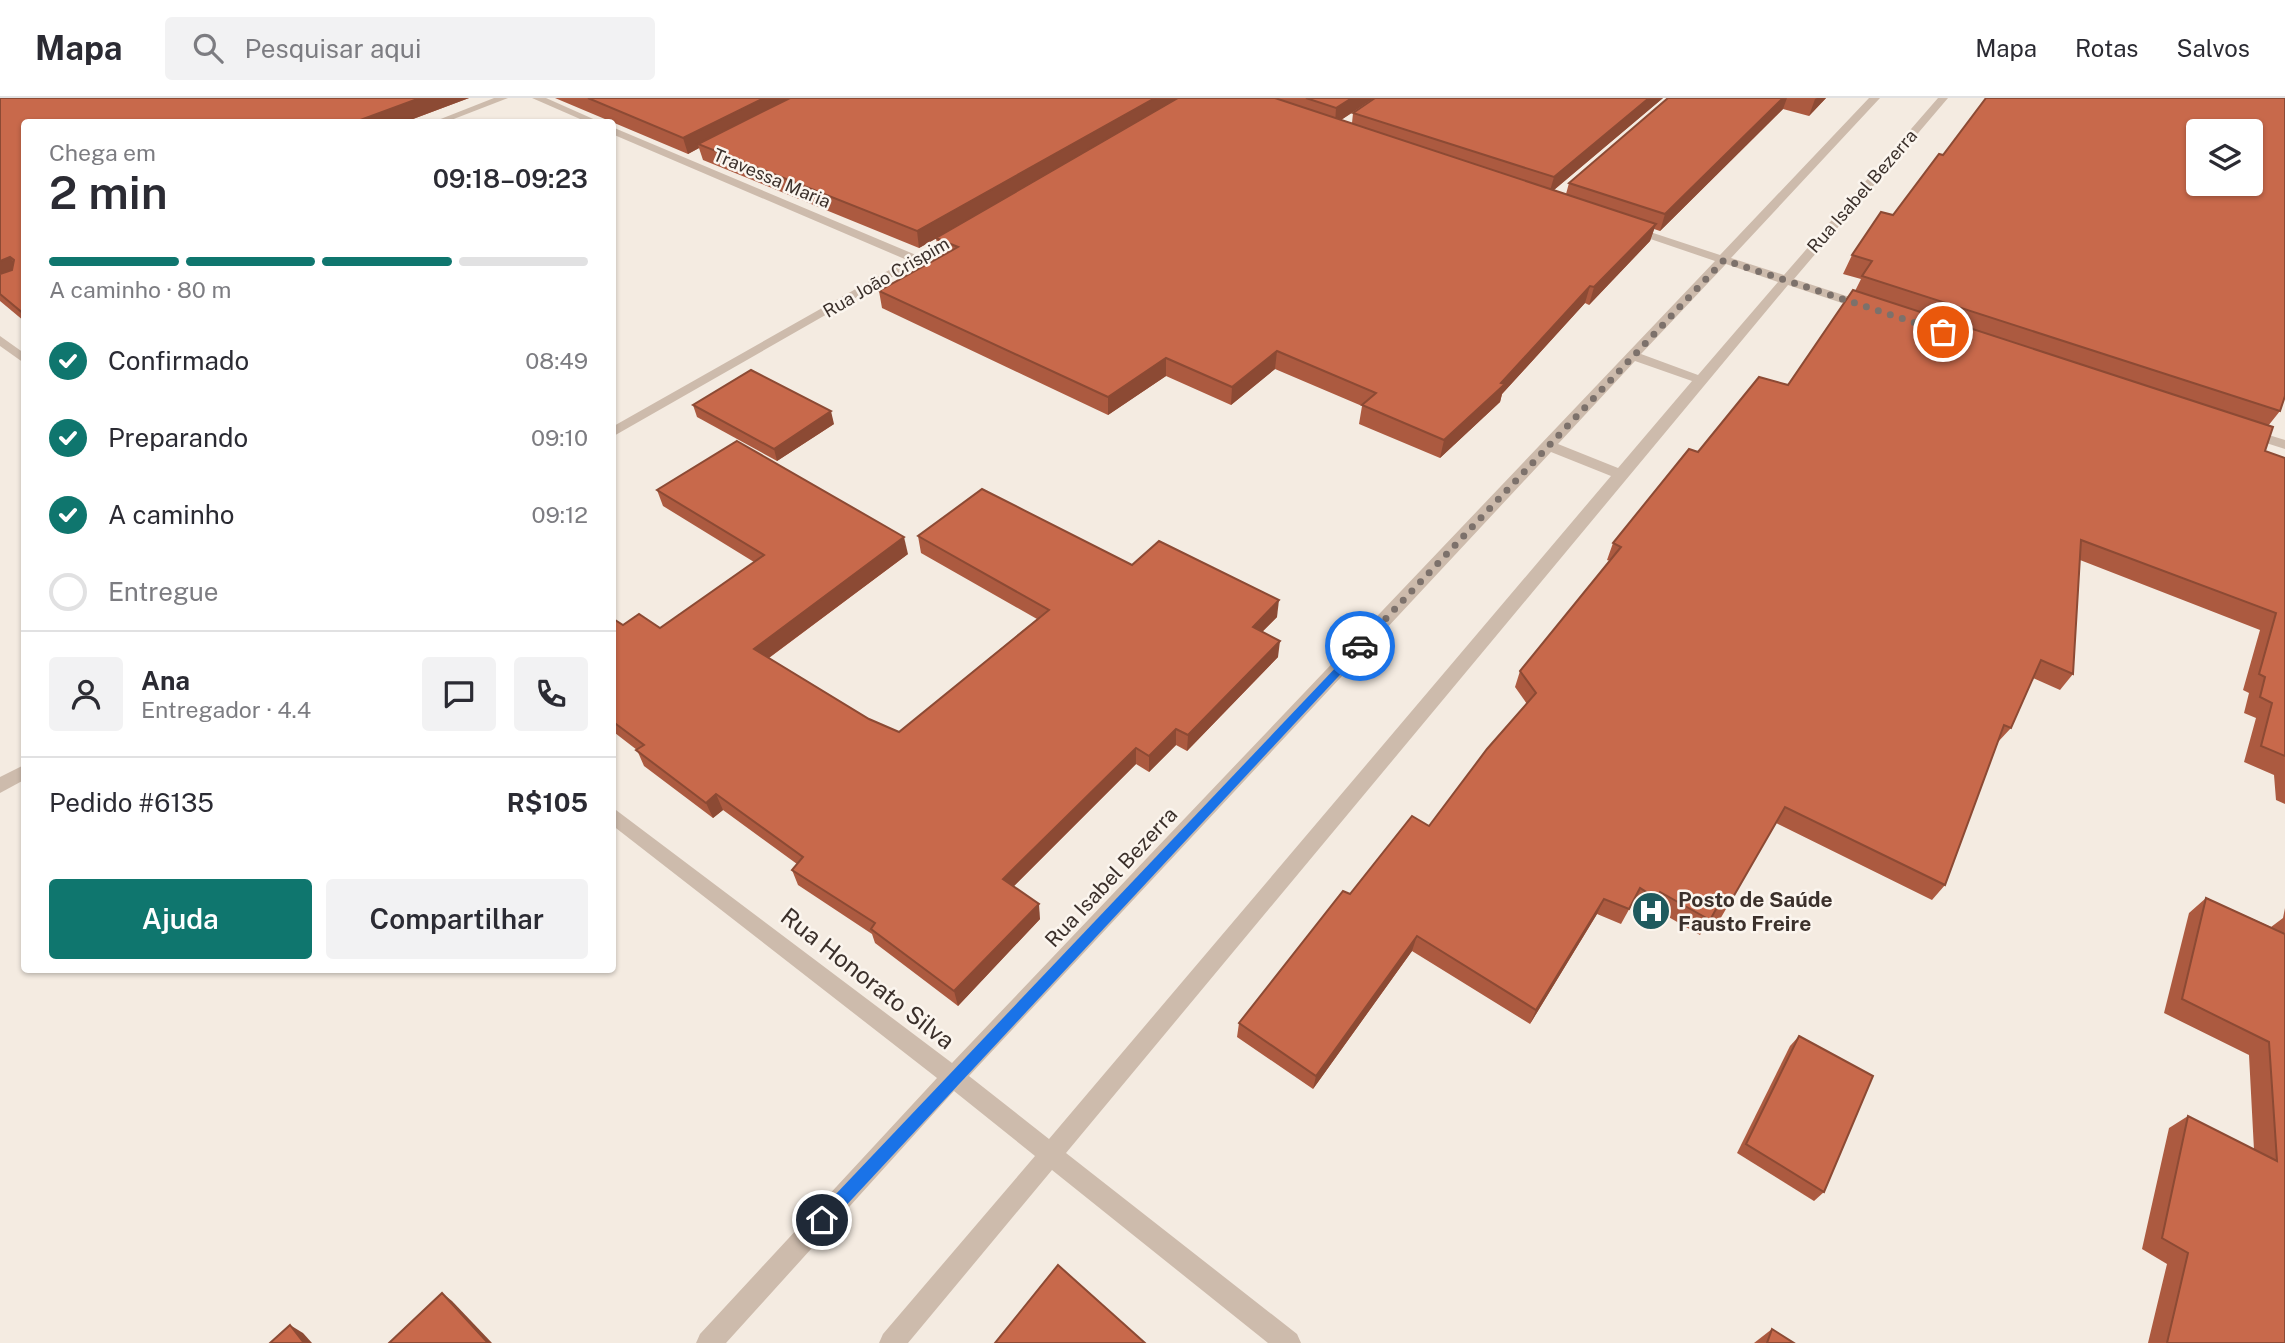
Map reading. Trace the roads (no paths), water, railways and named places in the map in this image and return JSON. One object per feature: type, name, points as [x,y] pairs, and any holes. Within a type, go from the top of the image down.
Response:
[{"type":"street","points":[[446,119],[503,98]]},
{"type":"street","points":[[537,98],[588,119]]},
{"type":"street","name":"Rua Isabel Bezerra","points":[[709,1343],[953,1077],[1875,98]]},
{"type":"street","name":"Rua Isabel Bezerra","points":[[892,1343],[1700,380],[1943,98]]},
{"type":"street","name":"Travessa Maria","points":[[616,132],[917,260]]},
{"type":"street","points":[[687,161],[699,155]]},
{"type":"street","points":[[1613,223],[1877,310]]},
{"type":"street","name":"Rua João Crispim","points":[[616,431],[965,232]]},
{"type":"street","points":[[0,340],[21,357]]},
{"type":"street","points":[[1634,356],[1700,380]]},
{"type":"street","points":[[2232,428],[2285,445]]},
{"type":"street","points":[[1549,446],[1621,475]]},
{"type":"street","points":[[0,786],[21,774]]},
{"type":"street","name":"Rua Honorato Silva","points":[[616,817],[953,1077],[1287,1343]]},
{"type":"place","name":"Posto de Saúde Fausto Freire","points":[[1651,911]]}]
